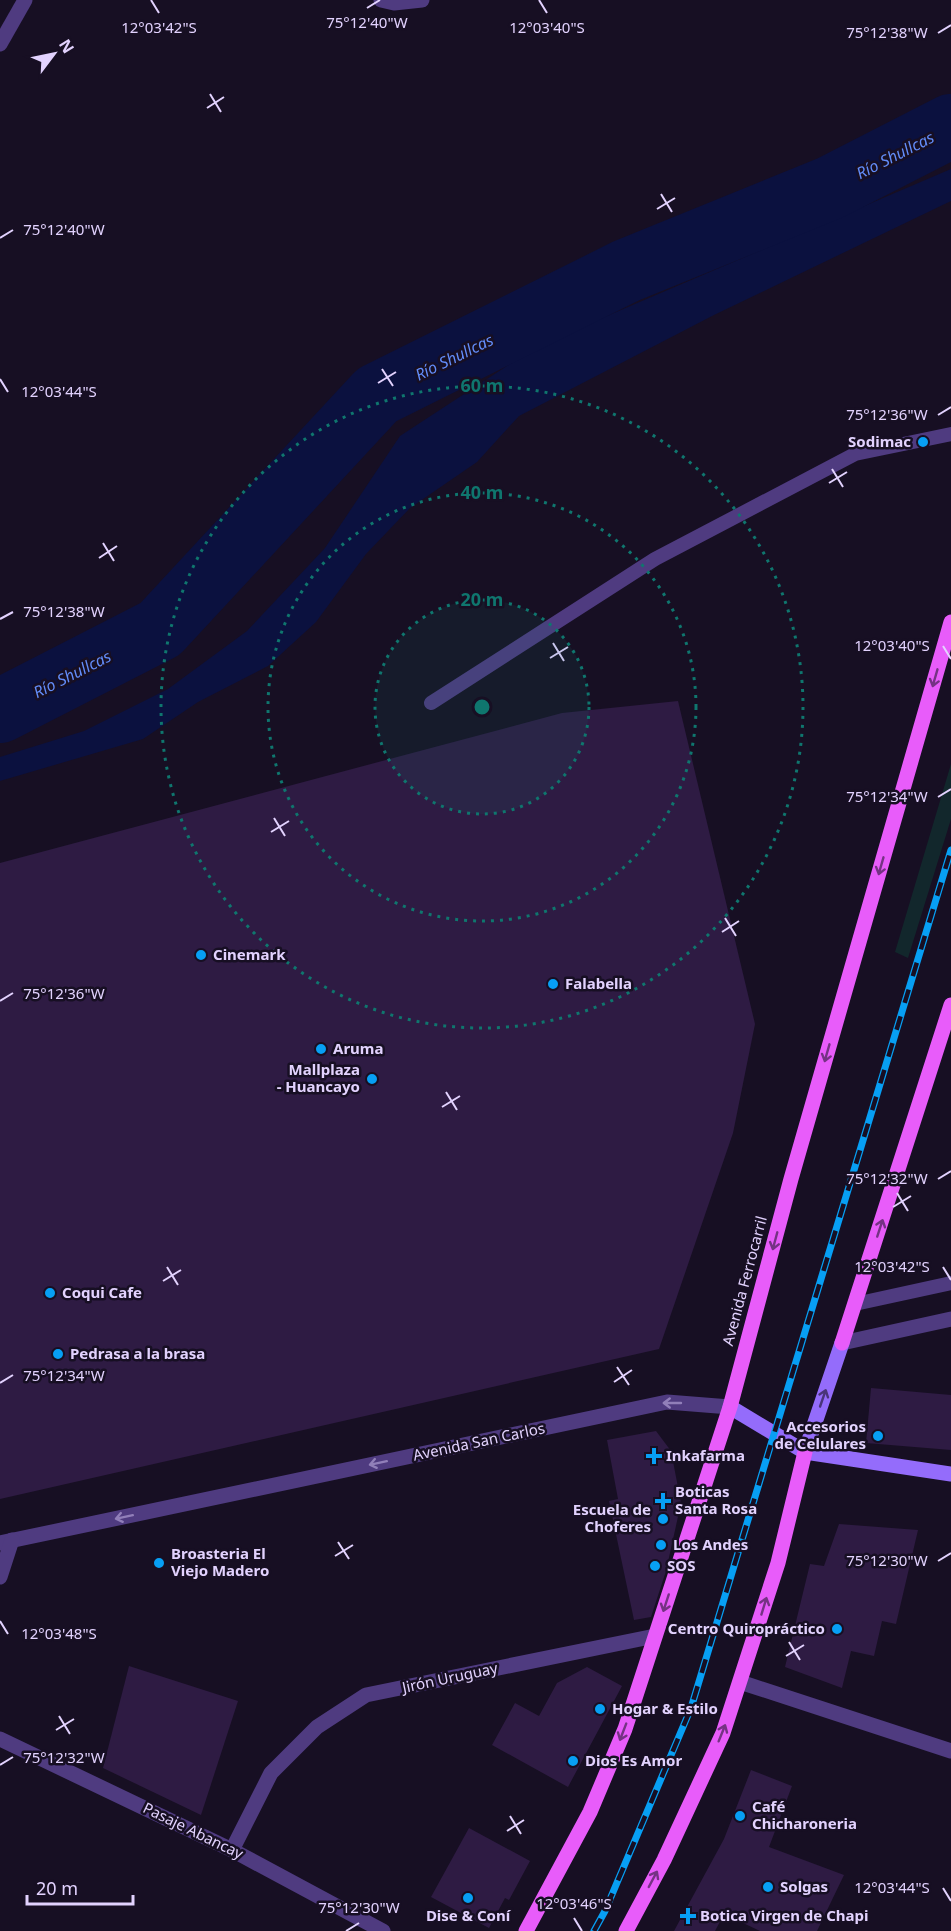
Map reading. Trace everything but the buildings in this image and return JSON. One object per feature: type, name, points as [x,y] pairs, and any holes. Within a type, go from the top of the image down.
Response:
[{"type":"main road","name":"Avenida Ferrocarril","points":[[526,1931],[590,1812],[625,1729],[730,1407],[794,1167],[951,622]]},
{"type":"main road","points":[[626,1931],[664,1860],[723,1733],[778,1563],[805,1452],[951,1005]]},
{"type":"main road","name":"Avenida San Carlos","points":[[730,1407],[805,1452],[951,1474]]},
{"type":"street","points":[[0,44],[25,0]]},
{"type":"street","points":[[381,0],[394,3],[422,0]]},
{"type":"street","points":[[842,1343],[951,1319]]},
{"type":"street","name":"Avenida San Carlos","points":[[6,1542],[667,1402],[730,1407]]},
{"type":"street","points":[[0,1577],[6,1542]]},
{"type":"street","name":"Jirón Uruguay","points":[[232,1850],[271,1773],[317,1727],[366,1695],[655,1636]]},
{"type":"street","points":[[740,1682],[951,1751]]},
{"type":"street","name":"Pasaje Abancay","points":[[0,1739],[232,1850],[383,1931]]},
{"type":"lane","points":[[431,703],[655,559],[855,454],[951,434]]},
{"type":"lane","points":[[855,1304],[951,1283]]},
{"type":"green space","points":[[951,764],[951,819],[908,958],[895,952]]},
{"type":"shaded area","points":[[951,169],[951,201],[714,315],[519,416],[477,462],[410,508],[366,554],[316,622],[268,666],[198,702],[143,739],[0,781],[0,757],[84,731],[168,689],[247,631],[325,548],[400,436],[539,345]]},
{"type":"waterway","name":"Río Shullcas","points":[[0,711],[160,629],[377,395],[626,271],[830,188],[951,126]]},
{"type":"railway","points":[[594,1931],[605,1911],[691,1708],[951,850]]},
{"type":"place","name":"Sodimac","points":[[923,442]]},
{"type":"place","name":"Cinemark","points":[[201,955]]},
{"type":"place","name":"Falabella","points":[[553,984]]},
{"type":"place","name":"Aruma","points":[[321,1049]]},
{"type":"place","name":"Mallplaza - Huancayo","points":[[372,1079]]},
{"type":"place","name":"Coqui Cafe","points":[[50,1293]]},
{"type":"place","name":"Pedrasa a la brasa","points":[[58,1354]]},
{"type":"place","name":"Accesorios de Celulares","points":[[878,1436]]},
{"type":"place","name":"Inkafarma","points":[[654,1456]]},
{"type":"place","name":"Boticas Santa Rosa","points":[[663,1501]]},
{"type":"place","name":"Escuela de Choferes","points":[[663,1519]]},
{"type":"place","name":"Los Andes","points":[[661,1545]]},
{"type":"place","name":"Broasteria El Viejo Madero","points":[[159,1563]]},
{"type":"place","name":"SOS","points":[[655,1566]]},
{"type":"place","name":"Centro Quiropráctico","points":[[837,1629]]},
{"type":"place","name":"Hogar & Estilo","points":[[600,1709]]},
{"type":"place","name":"Dios Es Amor","points":[[573,1761]]},
{"type":"place","name":"Café Chicharoneria","points":[[740,1816]]},
{"type":"place","name":"Solgas","points":[[768,1887]]},
{"type":"place","name":"Dise & Coní","points":[[468,1898]]},
{"type":"place","name":"Botica Virgen de Chapi","points":[[688,1916]]}]
